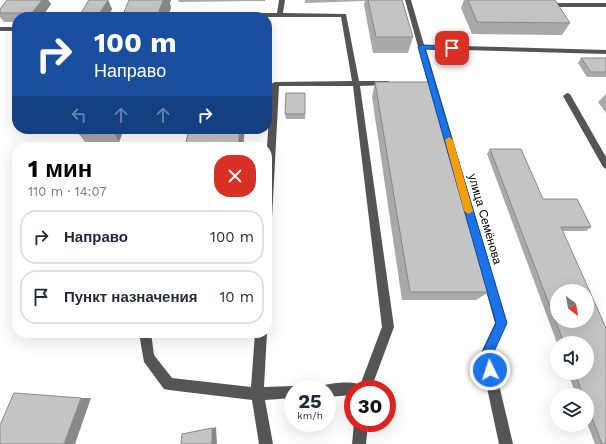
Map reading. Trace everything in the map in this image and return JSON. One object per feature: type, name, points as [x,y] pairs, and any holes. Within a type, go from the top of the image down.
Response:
[{"type":"street","points":[[280,14],[282,0]]},
{"type":"street","name":"улица Семёнова","points":[[408,0],[422,47],[429,83],[501,323],[486,355],[506,444]]},
{"type":"street","points":[[537,4],[606,5]]},
{"type":"street","points":[[272,14],[344,14],[356,82],[388,328],[368,380]]},
{"type":"street","points":[[0,29],[12,29]]},
{"type":"street","points":[[422,47],[606,52]]},
{"type":"street","points":[[272,142],[275,84],[356,82],[394,83]]},
{"type":"street","points":[[567,96],[606,165]]},
{"type":"street","points":[[146,338],[148,358],[169,384],[257,394],[284,392]]},
{"type":"street","points":[[261,338],[257,394],[266,444]]},
{"type":"street","points":[[359,444],[361,432]]},
{"type":"building","points":[[7,0],[42,0],[33,12],[0,13],[0,9]]},
{"type":"building","points":[[89,0],[108,0],[101,12],[82,12]]},
{"type":"building","points":[[129,0],[163,0],[159,12],[124,12]]},
{"type":"building","points":[[368,0],[402,0],[413,37],[376,37]]},
{"type":"building","points":[[468,0],[555,0],[570,23],[477,22]]},
{"type":"building","points":[[581,58],[606,58],[606,72],[591,72]]},
{"type":"building","points":[[375,82],[429,82],[489,292],[410,292]]},
{"type":"building","points":[[286,93],[305,93],[305,114],[285,114]]},
{"type":"building","points":[[188,134],[239,134],[239,142],[186,142]]},
{"type":"building","points":[[490,149],[521,149],[543,199],[577,199],[591,227],[561,227],[586,284],[550,284],[550,306]]},
{"type":"building","points":[[594,301],[606,328],[606,444],[602,444],[594,423],[594,388],[580,388],[578,380],[594,380],[594,336],[561,336],[558,328],[594,328]]},
{"type":"building","points":[[14,393],[81,398],[64,444],[0,444],[0,425]]},
{"type":"building","points":[[212,428],[212,444],[181,444],[182,434]]},
{"type":"slow traffic","points":[[449,140],[469,211]]},
{"type":"route","points":[[452,48],[422,47],[501,323],[486,355],[490,370]]}]
